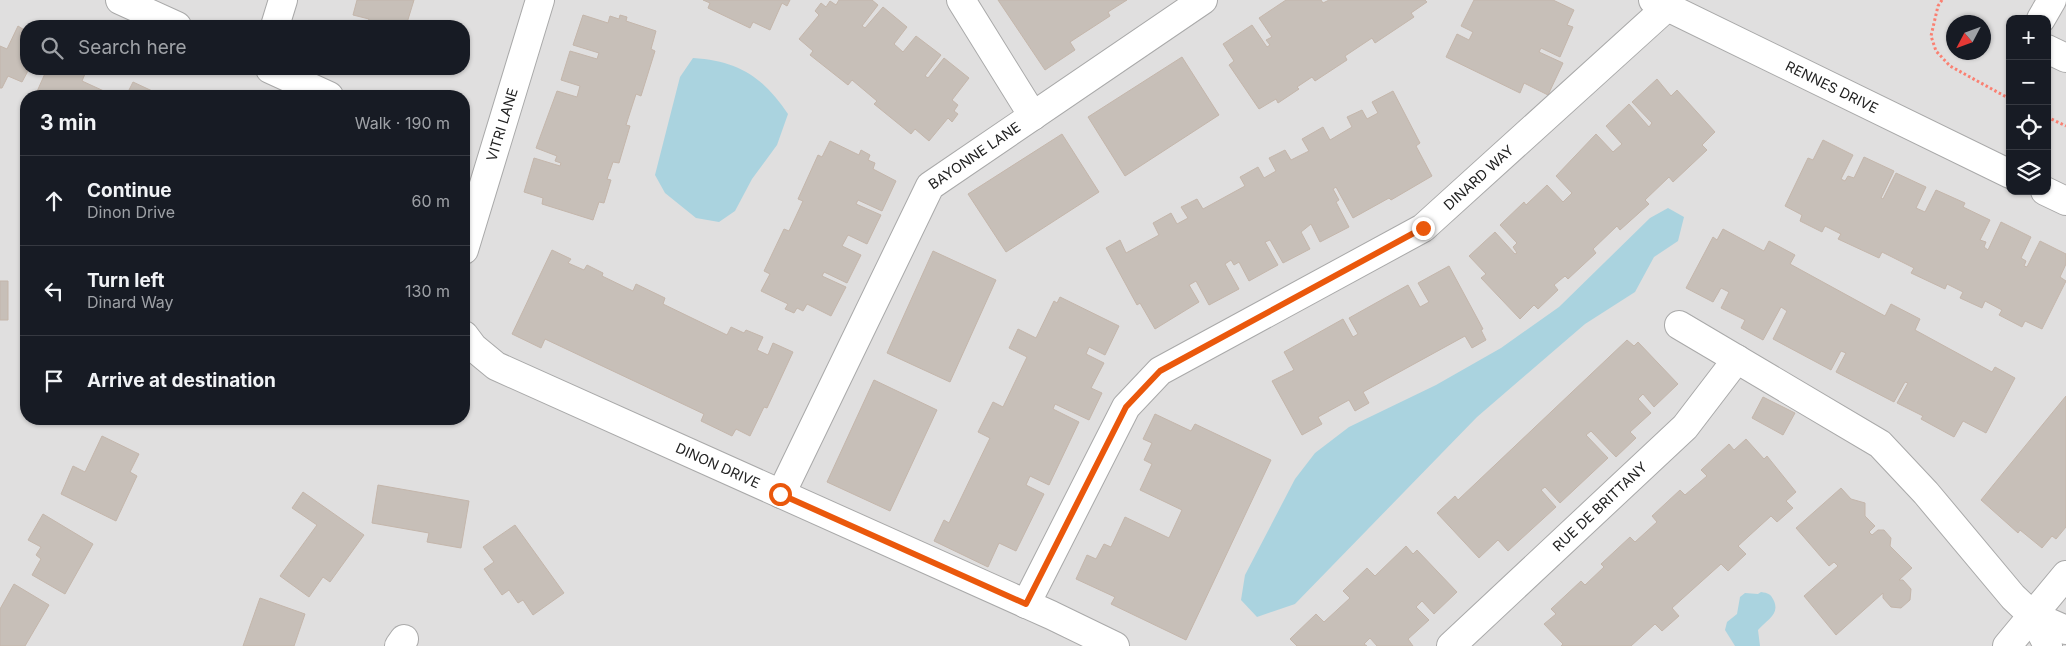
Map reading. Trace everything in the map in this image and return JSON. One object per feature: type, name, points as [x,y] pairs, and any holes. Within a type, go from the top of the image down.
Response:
[{"type":"street","points":[[120,0],[164,20]]},
{"type":"street","points":[[277,20],[283,0]]},
{"type":"street","name":"VITRI LANE","points":[[470,230],[540,0]]},
{"type":"street","points":[[961,0],[1033,116]]},
{"type":"street","name":"BAYONNE LANE","points":[[780,494],[930,186],[1203,0]]},
{"type":"street","points":[[2043,15],[2052,0]]},
{"type":"street","name":"RENNES DRIVE","points":[[1660,3],[2006,172]]},
{"type":"street","name":"DINARD WAY","points":[[1026,604],[1126,407],[1160,371],[1423,228],[1660,3]]},
{"type":"street","points":[[2051,51],[2066,58]]},
{"type":"street","points":[[283,75],[316,90]]},
{"type":"street","points":[[2051,194],[2066,201]]},
{"type":"street","points":[[1679,325],[1880,444],[1926,493],[2013,597],[2032,616],[2048,646]]},
{"type":"street","name":"DINON DRIVE","points":[[470,343],[496,366],[1026,604],[1114,646]]},
{"type":"street","name":"RUE DE BRITTANY","points":[[1451,646],[1686,427],[1737,359]]},
{"type":"street","points":[[2007,646],[2066,574]]},
{"type":"street","points":[[2032,616],[2066,630]]},
{"type":"path","points":[[1942,0],[1938,6],[1931,36],[1936,51],[1950,66],[2006,97]]},
{"type":"path","points":[[2051,119],[2066,126]]},
{"type":"shaded area","points":[[0,0],[2066,0],[2066,646],[0,646]]},
{"type":"water","points":[[693,58],[724,63],[748,73],[769,90],[788,114],[777,145],[752,179],[735,211],[719,222],[696,218],[665,193],[655,175],[680,77]]},
{"type":"water","points":[[1668,208],[1684,217],[1678,241],[1654,257],[1635,292],[1585,324],[1477,417],[1295,604],[1257,617],[1241,600],[1245,575],[1295,479],[1315,453],[1349,427],[1436,385],[1501,348],[1559,307],[1650,218]]},
{"type":"water","points":[[1761,592],[1770,595],[1774,601],[1775,610],[1774,614],[1758,630],[1760,646],[1735,646],[1725,630],[1727,622],[1737,614],[1740,597],[1745,593],[1758,594]]},
{"type":"building","points":[[357,0],[414,0],[408,20],[369,20],[353,15]]},
{"type":"building","points":[[703,0],[790,0],[787,6],[782,3],[770,30],[753,22],[750,28],[708,8],[710,3]]},
{"type":"building","points":[[839,0],[872,0],[878,5],[862,26],[865,28],[883,7],[907,27],[894,44],[903,52],[916,36],[941,55],[925,76],[928,78],[944,58],[969,78],[952,100],[958,105],[954,111],[958,114],[952,122],[948,118],[929,141],[915,129],[911,134],[874,104],[877,101],[852,80],[848,85],[810,55],[813,51],[799,39],[819,15],[815,11],[821,3],[826,7],[830,1],[836,5]]},
{"type":"building","points":[[998,0],[1127,0],[1108,12],[1110,16],[1070,42],[1075,50],[1045,70]]},
{"type":"building","points":[[1286,0],[1321,0],[1323,3],[1329,0],[1425,0],[1427,2],[1411,13],[1414,17],[1375,43],[1372,38],[1345,56],[1347,60],[1315,81],[1312,77],[1297,87],[1299,89],[1278,103],[1276,99],[1259,109],[1229,65],[1234,61],[1223,44],[1252,25],[1267,47],[1270,45],[1266,40],[1272,37],[1259,18]]},
{"type":"building","points":[[1474,0],[1553,0],[1574,10],[1567,25],[1573,27],[1560,57],[1541,48],[1539,52],[1563,63],[1548,95],[1524,83],[1520,93],[1446,57],[1457,34],[1469,40],[1473,32],[1461,26]]},
{"type":"building","points":[[583,15],[608,23],[610,16],[619,19],[620,15],[627,17],[626,21],[656,31],[651,49],[655,51],[641,96],[636,94],[626,125],[630,126],[619,163],[613,162],[607,179],[611,180],[604,203],[599,202],[593,220],[542,204],[543,198],[524,192],[534,158],[560,166],[561,163],[555,161],[557,156],[536,148],[557,91],[577,97],[580,86],[561,80],[570,51],[597,59],[599,53],[573,45]]},
{"type":"building","points":[[18,26],[20,27],[20,75],[26,75],[22,82],[8,76],[2,88],[0,88],[0,46],[7,49]]},
{"type":"building","points":[[1182,57],[1219,115],[1125,176],[1088,117]]},
{"type":"building","points":[[44,75],[84,75],[82,81],[102,90],[38,90]]},
{"type":"building","points":[[1657,79],[1671,96],[1677,90],[1715,132],[1702,145],[1707,150],[1673,182],[1669,177],[1645,200],[1649,204],[1620,230],[1617,226],[1593,249],[1596,253],[1568,279],[1565,276],[1554,285],[1558,290],[1538,309],[1534,305],[1520,319],[1481,278],[1486,274],[1469,256],[1495,232],[1515,254],[1517,253],[1513,247],[1517,243],[1500,225],[1524,202],[1526,205],[1547,185],[1563,202],[1572,193],[1556,176],[1596,134],[1613,152],[1622,144],[1606,126],[1629,104],[1649,127],[1652,123],[1632,102]]},
{"type":"building","points":[[133,82],[150,90],[129,90]]},
{"type":"building","points":[[1393,91],[1420,143],[1416,146],[1432,176],[1391,200],[1389,198],[1353,218],[1336,187],[1333,189],[1339,200],[1336,202],[1349,227],[1320,242],[1311,224],[1301,232],[1310,249],[1283,263],[1270,240],[1265,242],[1278,265],[1249,281],[1239,262],[1234,265],[1231,260],[1225,264],[1239,289],[1209,305],[1196,281],[1189,285],[1199,302],[1155,329],[1140,303],[1137,305],[1106,248],[1120,240],[1126,253],[1159,235],[1153,223],[1171,213],[1177,224],[1188,218],[1181,207],[1197,199],[1203,209],[1245,186],[1240,177],[1258,167],[1264,178],[1276,171],[1269,158],[1285,150],[1291,160],[1309,151],[1302,139],[1323,127],[1330,140],[1352,127],[1347,117],[1362,110],[1367,119],[1378,113],[1372,102]]},
{"type":"building","points":[[1062,134],[1099,192],[1006,252],[968,194]]},
{"type":"building","points":[[1823,140],[1853,155],[1841,179],[1845,181],[1848,176],[1854,178],[1864,157],[1894,171],[1881,198],[1883,199],[1896,173],[1926,187],[1916,208],[1925,212],[1936,190],[1965,203],[1963,207],[1990,220],[1980,240],[1986,242],[1984,247],[1988,250],[2001,222],[2031,237],[2021,258],[2026,261],[2024,266],[2027,267],[2040,241],[2066,254],[2066,264],[2060,277],[2066,281],[2042,329],[2025,321],[2022,327],[1999,315],[2002,310],[1985,301],[1982,308],[1960,298],[1963,292],[1947,284],[1945,289],[1911,273],[1914,268],[1882,252],[1879,258],[1838,239],[1841,234],[1825,226],[1822,232],[1800,221],[1802,215],[1785,206],[1808,158],[1813,160]]},
{"type":"building","points":[[830,141],[859,155],[861,150],[870,155],[868,160],[875,163],[873,169],[896,181],[882,211],[858,200],[856,204],[881,215],[867,244],[848,235],[842,246],[861,255],[847,283],[824,272],[822,276],[846,287],[831,316],[807,304],[803,311],[797,308],[794,313],[785,309],[788,304],[761,291],[770,274],[764,271],[784,229],[789,231],[803,201],[798,199],[818,155],[822,157]]},
{"type":"building","points":[[1723,229],[1764,251],[1769,241],[1795,255],[1790,264],[1885,316],[1891,304],[1920,319],[1915,330],[1992,372],[1995,367],[2015,378],[1986,433],[1963,421],[1954,437],[1921,419],[1923,416],[1897,403],[1908,383],[1905,382],[1894,402],[1836,372],[1846,353],[1841,351],[1831,370],[1773,339],[1787,311],[1781,307],[1763,340],[1741,328],[1745,320],[1721,308],[1729,292],[1721,288],[1713,302],[1686,288],[1713,237],[1717,240]]},
{"type":"building","points":[[552,250],[571,259],[568,263],[584,270],[587,265],[603,273],[602,276],[633,291],[636,284],[665,298],[663,304],[727,335],[731,327],[744,333],[746,330],[763,337],[757,350],[768,355],[773,343],[793,352],[767,408],[764,407],[750,436],[736,429],[732,436],[701,421],[704,414],[545,339],[541,348],[512,334]]},
{"type":"building","points":[[933,251],[996,280],[950,382],[887,353]]},
{"type":"building","points":[[1449,266],[1483,329],[1481,330],[1486,340],[1472,348],[1465,336],[1363,392],[1369,403],[1355,411],[1349,400],[1318,417],[1322,424],[1302,435],[1272,381],[1294,370],[1284,352],[1343,319],[1353,337],[1358,334],[1349,318],[1408,285],[1420,307],[1429,302],[1418,283]]},
{"type":"building","points":[[0,281],[8,281],[8,320],[0,320]]},
{"type":"building","points":[[1060,297],[1119,326],[1105,355],[1089,347],[1086,354],[1104,363],[1091,388],[1102,393],[1089,420],[1055,404],[1053,409],[1079,422],[1049,485],[1030,476],[1026,485],[1044,494],[1016,551],[999,543],[988,567],[934,541],[944,520],[949,523],[990,438],[978,432],[993,402],[1003,407],[1027,357],[1009,348],[1018,329],[1036,338],[1054,301],[1057,303]]},
{"type":"building","points":[[1627,340],[1634,346],[1638,342],[1678,384],[1654,407],[1643,394],[1638,399],[1651,413],[1630,432],[1636,438],[1616,457],[1591,431],[1586,435],[1608,458],[1560,503],[1545,487],[1541,490],[1556,507],[1508,551],[1498,540],[1479,558],[1437,513],[1455,496],[1458,500]]},
{"type":"building","points":[[874,380],[937,410],[890,511],[827,482]]},
{"type":"building","points":[[2066,396],[2066,527],[2056,539],[2052,536],[2042,548],[2020,530],[2018,533],[1981,500]]},
{"type":"building","points":[[1763,397],[1795,413],[1783,435],[1752,418]]},
{"type":"building","points":[[1155,414],[1191,431],[1195,424],[1271,460],[1186,640],[1111,604],[1115,597],[1076,579],[1087,555],[1096,559],[1104,544],[1111,547],[1125,517],[1169,538],[1182,510],[1140,490],[1152,464],[1144,460],[1152,443],[1143,439]]},
{"type":"building","points":[[102,436],[139,454],[130,472],[137,476],[116,521],[61,494],[73,466],[85,472]]},
{"type":"building","points":[[1746,439],[1764,459],[1767,456],[1796,492],[1786,501],[1793,508],[1777,522],[1771,516],[1738,546],[1746,554],[1728,571],[1721,564],[1672,608],[1679,616],[1662,631],[1655,624],[1631,646],[1561,646],[1563,644],[1544,624],[1556,614],[1551,609],[1581,581],[1585,585],[1604,567],[1601,564],[1630,537],[1635,542],[1657,522],[1652,516],[1680,490],[1685,495],[1707,476],[1701,470],[1729,444],[1734,450]]},
{"type":"building","points":[[378,485],[469,501],[461,548],[427,542],[429,533],[372,523]]},
{"type":"building","points":[[1841,488],[1851,499],[1865,503],[1865,516],[1875,526],[1869,532],[1872,535],[1878,530],[1884,530],[1891,538],[1890,546],[1912,568],[1899,580],[1903,580],[1911,589],[1910,600],[1901,608],[1891,607],[1883,598],[1883,593],[1836,635],[1804,596],[1838,566],[1834,562],[1829,566],[1796,528]]},
{"type":"building","points":[[303,492],[364,535],[330,582],[323,577],[309,597],[280,576],[317,525],[292,508]]},
{"type":"building","points":[[43,514],[93,544],[65,594],[32,575],[41,559],[36,555],[41,547],[28,540]]},
{"type":"building","points":[[515,525],[564,593],[533,615],[523,600],[518,603],[509,590],[502,595],[484,569],[494,562],[483,547]]},
{"type":"building","points":[[1406,546],[1413,554],[1417,550],[1457,592],[1434,614],[1422,601],[1416,607],[1429,620],[1408,639],[1413,646],[1377,646],[1370,638],[1364,644],[1367,646],[1297,646],[1290,639],[1316,614],[1324,622],[1350,598],[1343,591],[1367,568],[1375,576]]},
{"type":"building","points":[[14,584],[49,605],[25,646],[0,646],[0,609]]},
{"type":"building","points":[[260,598],[305,614],[294,646],[243,646]]},
{"type":"route","points":[[780,494],[1026,604],[1126,407],[1160,371],[1423,228]]}]
